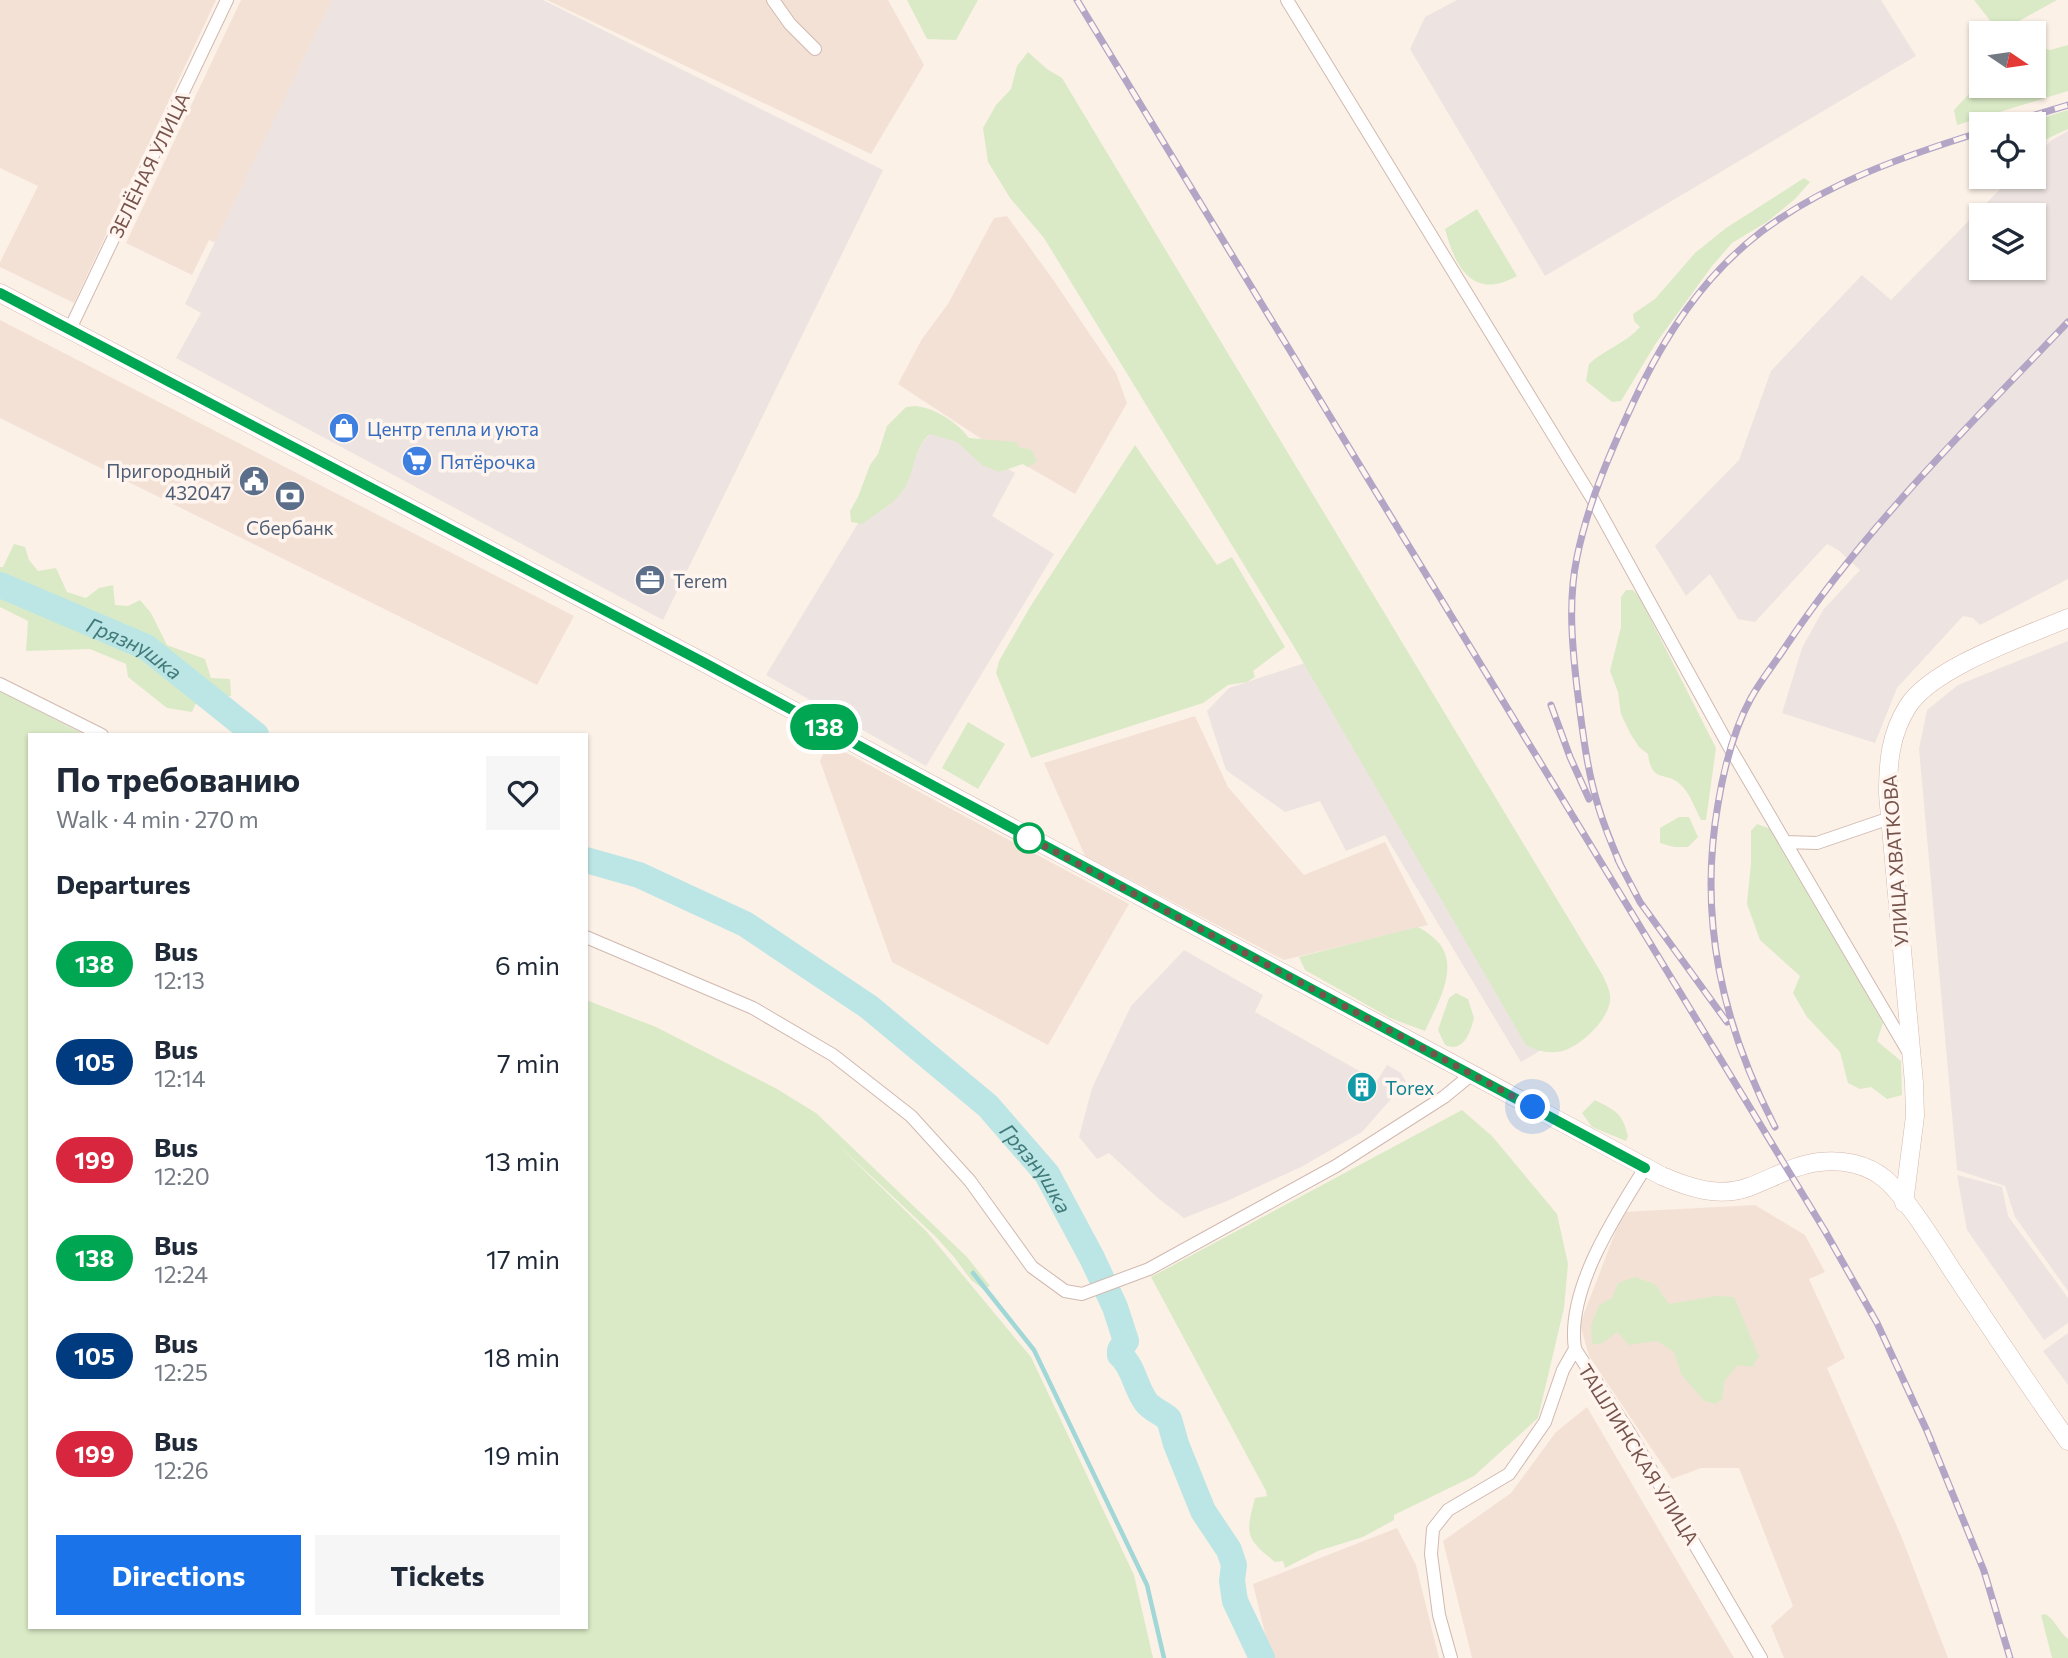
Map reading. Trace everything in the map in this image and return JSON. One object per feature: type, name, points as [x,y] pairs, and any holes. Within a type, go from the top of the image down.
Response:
[{"type":"main road","points":[[0,293],[701,661],[1645,1168],[1690,1188],[1717,1192],[1746,1188],[1797,1166],[1838,1161],[1872,1170],[1887,1181],[1938,1248],[2068,1441]]},
{"type":"main road","name":"УЛИЦА ХВАТКОВА","points":[[1904,1203],[1915,1115],[1890,818],[1889,753],[1893,738],[1909,704],[1950,669],[2068,618]]},
{"type":"street","name":"ЗЕЛЁНАЯ УЛИЦА","points":[[70,330],[227,0]]},
{"type":"street","points":[[773,0],[790,24],[815,49]]},
{"type":"street","points":[[1287,0],[1592,498],[1730,748],[1911,1056]]},
{"type":"street","points":[[0,684],[98,733]]},
{"type":"street","points":[[1786,842],[1817,843],[1890,818]]},
{"type":"street","points":[[588,938],[753,1008],[833,1055],[911,1116],[970,1181],[1032,1267],[1065,1291],[1082,1294],[1149,1269],[1336,1166],[1444,1097],[1472,1074]]},
{"type":"street","name":"ТАШЛИНСКАЯ УЛИЦА","points":[[1645,1168],[1603,1237],[1578,1303],[1572,1334],[1575,1349],[1629,1432],[1761,1658]]},
{"type":"street","points":[[1451,1658],[1438,1603],[1431,1554],[1433,1529],[1448,1510],[1508,1474],[1545,1422],[1563,1370],[1575,1349]]},
{"type":"shaded area","points":[[0,0],[216,0],[74,303],[0,267],[0,262],[38,186],[0,168]]},
{"type":"shaded area","points":[[241,0],[337,0],[223,246],[209,240],[192,275],[126,243]]},
{"type":"shaded area","points":[[332,0],[543,0],[883,170],[663,620],[176,358],[201,313],[185,304]]},
{"type":"shaded area","points":[[547,0],[888,0],[924,65],[871,154]]},
{"type":"shaded area","points":[[1457,0],[1881,0],[1916,56],[1545,276],[1410,49],[1425,17]]},
{"type":"shaded area","points":[[2068,131],[2068,579],[1980,625],[1973,618],[1963,616],[1897,688],[1875,743],[1782,713],[1802,648],[1823,610],[1860,570],[1827,544],[1755,622],[1738,619],[1710,574],[1686,596],[1655,546],[1739,460],[1771,371],[1862,275],[1891,300],[1969,221],[1969,280],[2046,280],[2046,203],[1986,203],[2000,189],[2046,189],[2046,146]]},
{"type":"shaded area","points":[[1007,216],[1116,373],[1127,403],[1075,494],[989,444],[898,384],[922,339],[948,304],[994,218]]},
{"type":"shaded area","points":[[0,320],[574,616],[537,685],[0,418]]},
{"type":"shaded area","points":[[936,426],[1015,473],[992,516],[1054,554],[926,766],[766,675],[857,525]]},
{"type":"shaded area","points":[[2068,641],[2068,1291],[2015,1217],[2005,1186],[1957,1170],[1919,749],[1927,710],[1958,685]]},
{"type":"shaded area","points":[[1320,658],[1548,1046],[1521,1062],[1385,835],[1346,851],[1320,801],[1285,812],[1226,770],[1207,711],[1229,688]]},
{"type":"shaded area","points":[[1195,716],[1228,787],[1304,875],[1385,842],[1428,925],[1284,960],[1085,856],[1044,763]]},
{"type":"shaded area","points":[[828,743],[1129,904],[1048,1045],[892,962],[820,761]]},
{"type":"shaded area","points":[[1184,950],[1263,995],[1255,1012],[1377,1081],[1387,1065],[1401,1073],[1406,1082],[1362,1132],[1301,1167],[1184,1218],[1109,1153],[1097,1159],[1079,1137],[1092,1088],[1131,1006]]},
{"type":"shaded area","points":[[1957,1175],[2002,1187],[2008,1216],[2068,1298],[2068,1323],[2044,1340],[1967,1230]]},
{"type":"shaded area","points":[[1755,1205],[1805,1235],[1825,1272],[1809,1279],[1845,1358],[1827,1368],[1902,1538],[1948,1658],[1784,1658],[1771,1626],[1793,1606],[1739,1468],[1701,1468],[1672,1479],[1589,1356],[1580,1324],[1623,1212]]},
{"type":"shaded area","points":[[2068,1333],[2068,1385],[2043,1351]]},
{"type":"shaded area","points":[[1587,1407],[1734,1658],[1472,1658],[1443,1541],[1511,1493],[1556,1432]]},
{"type":"shaded area","points":[[1397,1528],[1416,1565],[1439,1658],[1271,1658],[1253,1584]]},
{"type":"green space","points":[[907,0],[978,0],[956,40],[927,39]]},
{"type":"green space","points":[[1974,0],[2057,0],[2019,21],[1990,21]]},
{"type":"green space","points":[[2068,45],[2068,91],[2046,98],[2046,49]]},
{"type":"green space","points":[[1028,52],[1062,78],[1602,974],[1610,995],[1607,1011],[1590,1034],[1575,1045],[1563,1051],[1552,1052],[1526,1045],[1293,645],[1044,238],[1010,198],[988,162],[983,128],[996,105],[1011,89],[1017,66]]},
{"type":"green space","points":[[1969,94],[1969,98],[2045,98],[1999,112],[1969,112],[1969,121],[1957,125],[1954,110]]},
{"type":"green space","points":[[2068,110],[2068,129],[2046,139],[2046,117]]},
{"type":"green space","points":[[1804,178],[1810,182],[1795,199],[1767,222],[1732,243],[1712,266],[1656,343],[1621,401],[1612,402],[1586,381],[1589,364],[1640,327],[1634,321],[1633,314],[1655,299],[1695,253],[1726,228]]},
{"type":"green space","points":[[1477,209],[1517,276],[1502,283],[1489,285],[1468,276],[1454,256],[1449,243],[1445,229]]},
{"type":"green space","points":[[915,406],[945,417],[969,438],[1016,442],[1019,447],[1032,450],[1037,462],[1027,467],[1023,464],[999,472],[982,465],[957,442],[930,434],[916,455],[906,486],[897,497],[862,524],[851,522],[850,511],[870,465],[878,454],[887,426],[906,407]]},
{"type":"green space","points":[[1135,445],[1217,565],[1232,557],[1285,647],[1253,671],[1255,677],[1247,682],[1228,685],[1203,703],[1031,758],[996,673],[999,661],[1030,607]]},
{"type":"green space","points":[[14,544],[25,547],[29,560],[38,571],[56,568],[67,592],[86,598],[99,588],[113,585],[115,605],[128,606],[140,600],[151,613],[167,645],[205,659],[211,678],[230,679],[231,696],[199,697],[192,712],[167,708],[128,677],[126,664],[90,649],[26,651],[28,621],[0,607],[0,567],[3,567]]},
{"type":"green space","points":[[1626,590],[1633,590],[1640,598],[1716,748],[1706,820],[1701,820],[1681,785],[1653,770],[1648,754],[1639,747],[1621,714],[1618,692],[1610,671],[1621,627],[1621,597]]},
{"type":"green space","points":[[0,691],[81,733],[28,733],[28,1629],[588,1629],[588,1001],[656,1027],[777,1089],[816,1113],[967,1257],[990,1286],[983,1289],[971,1280],[936,1237],[836,1143],[927,1232],[1031,1357],[1134,1575],[1153,1658],[0,1658]]},
{"type":"green space","points":[[968,722],[1005,744],[978,789],[942,768]]},
{"type":"green space","points":[[1679,817],[1689,817],[1698,837],[1688,847],[1660,843],[1660,828]]},
{"type":"green space","points":[[1757,824],[1774,830],[1883,1023],[1877,1041],[1901,1061],[1902,1095],[1887,1099],[1871,1087],[1860,1089],[1848,1083],[1840,1052],[1807,1017],[1793,993],[1800,976],[1760,940],[1747,904],[1751,831]]},
{"type":"green space","points":[[1417,927],[1439,943],[1447,964],[1444,987],[1425,1031],[1390,1018],[1305,970],[1299,957]]},
{"type":"green space","points":[[1456,993],[1468,999],[1474,1018],[1465,1040],[1451,1047],[1445,1045],[1438,1030],[1449,998]]},
{"type":"green space","points":[[1595,1100],[1620,1117],[1628,1136],[1626,1141],[1592,1127],[1582,1113]]},
{"type":"green space","points":[[1462,1110],[1492,1136],[1557,1214],[1568,1264],[1564,1308],[1538,1418],[1474,1476],[1394,1515],[1394,1520],[1363,1537],[1318,1551],[1285,1568],[1283,1561],[1275,1562],[1258,1548],[1250,1535],[1255,1498],[1267,1496],[1266,1491],[1151,1277]]},
{"type":"green space","points":[[1635,1277],[1655,1284],[1669,1304],[1716,1296],[1734,1297],[1759,1356],[1752,1367],[1738,1365],[1725,1380],[1722,1400],[1715,1404],[1704,1401],[1681,1374],[1674,1352],[1657,1341],[1629,1345],[1617,1332],[1603,1343],[1592,1345],[1591,1326],[1599,1305],[1612,1298],[1618,1283]]},
{"type":"green space","points":[[2045,1614],[2068,1639],[2068,1658],[2052,1658],[2041,1615]]},
{"type":"waterway","name":"Грязнушка","points":[[0,585],[146,647],[254,733]]},
{"type":"waterway","name":"Грязнушка","points":[[588,861],[639,875],[745,924],[869,1007],[988,1106],[1047,1174],[1115,1307],[1126,1341],[1120,1355],[1128,1365],[1146,1402],[1169,1419],[1176,1444],[1203,1511],[1229,1550],[1234,1565],[1232,1581],[1235,1601],[1262,1658]]},
{"type":"waterway","points":[[973,1273],[1034,1350],[1147,1585],[1164,1658]]},
{"type":"railway","points":[[1077,0],[1825,1231],[1877,1323],[1927,1431],[1984,1571],[2010,1658]]},
{"type":"railway","points":[[2045,112],[2068,105]]},
{"type":"railway","points":[[1621,866],[1599,810],[1587,760],[1572,622],[1574,573],[1582,537],[1600,478],[1633,403],[1686,310],[1720,268],[1761,232],[1839,185],[1895,161],[1969,136]]},
{"type":"railway","points":[[1775,1127],[1741,1049],[1728,1010],[1713,930],[1713,847],[1720,790],[1734,737],[1759,685],[1850,559],[1920,478],[2068,322]]},
{"type":"railway","points":[[1551,705],[1589,799]]},
{"type":"railway","points":[[1618,860],[1640,902],[1727,1022]]},
{"type":"bus line","name":"138","points":[[0,293],[701,661],[1645,1168]]},
{"type":"place","name":"Центр тепла и уюта","points":[[344,428]]},
{"type":"place","name":"Пятёрочка","points":[[417,461]]},
{"type":"place","name":"Пригородный 432047","points":[[254,481]]},
{"type":"place","name":"Сбербанк","points":[[290,496]]},
{"type":"place","name":"Terem","points":[[650,580]]},
{"type":"place","name":"Torex","points":[[1362,1087]]},
{"type":"route","points":[[1029,838],[1026,836],[1533,1107]]}]
